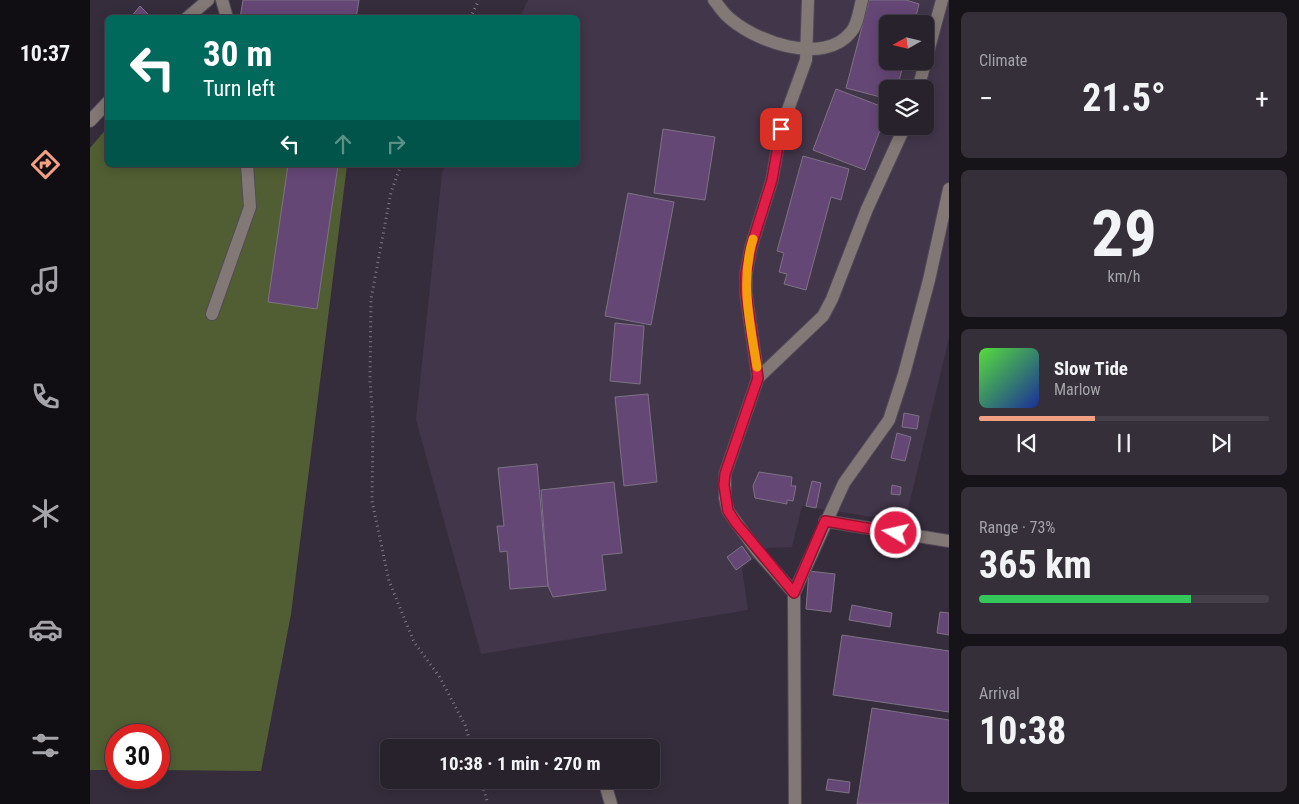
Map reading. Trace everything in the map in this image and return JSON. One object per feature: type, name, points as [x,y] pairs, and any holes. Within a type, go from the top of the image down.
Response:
[{"type":"street","points":[[190,15],[208,0]]},
{"type":"street","points":[[222,0],[226,15]]},
{"type":"street","points":[[714,0],[727,16],[755,34],[775,43],[806,50],[834,44],[850,34],[855,28],[862,0]]},
{"type":"street","points":[[794,593],[728,511],[725,498],[725,474],[758,378],[746,293],[746,274],[751,247],[772,180],[781,129],[787,108],[803,73],[808,0]]},
{"type":"street","points":[[920,80],[942,0]]},
{"type":"street","points":[[90,121],[105,105]]},
{"type":"street","points":[[758,378],[823,316],[901,135]]},
{"type":"street","points":[[212,314],[250,207],[247,167]]},
{"type":"street","points":[[795,804],[794,593],[825,521],[844,483],[889,420],[904,374],[929,280],[949,189]]},
{"type":"street","points":[[825,521],[949,541]]},
{"type":"street","points":[[607,789],[611,804]]},
{"type":"path","points":[[472,15],[479,0]]},
{"type":"path","points":[[400,167],[391,192],[371,299],[372,501],[389,580],[414,642],[439,676],[465,725],[469,739]]},
{"type":"path","points":[[484,789],[488,804]]},
{"type":"shaded area","points":[[528,0],[949,0],[949,338],[905,522],[802,506],[792,547],[768,548],[742,568],[748,610],[481,654],[416,420],[442,173],[445,167],[580,167],[580,15],[521,15]]},
{"type":"green space","points":[[105,130],[105,167],[347,167],[291,614],[261,771],[170,770],[170,724],[105,724],[105,770],[90,770],[90,148]]},
{"type":"building","points":[[243,0],[359,0],[356,15],[240,15]]},
{"type":"building","points":[[869,0],[906,0],[919,4],[916,15],[879,15],[879,70],[902,70],[899,80],[879,80],[879,97],[846,88]]},
{"type":"building","points":[[140,6],[149,15],[132,15]]},
{"type":"building","points":[[836,89],[879,106],[879,133],[865,170],[813,150]]},
{"type":"building","points":[[663,129],[715,137],[705,200],[654,193]]},
{"type":"building","points":[[803,156],[849,169],[841,200],[831,197],[806,290],[784,284],[787,274],[779,272],[784,253],[777,251]]},
{"type":"building","points":[[288,167],[338,167],[317,309],[268,302]]},
{"type":"building","points":[[628,193],[674,202],[651,325],[605,316]]},
{"type":"building","points":[[615,323],[644,326],[640,384],[610,381]]},
{"type":"building","points":[[648,394],[657,482],[624,486],[615,397]]},
{"type":"building","points":[[904,413],[919,416],[917,429],[902,427]]},
{"type":"building","points":[[897,433],[911,437],[905,461],[891,458]]},
{"type":"building","points":[[537,464],[548,586],[510,589],[507,551],[500,552],[497,526],[504,526],[498,468]]},
{"type":"building","points":[[759,472],[792,477],[791,486],[796,486],[793,501],[787,500],[787,504],[755,498],[753,486]]},
{"type":"building","points":[[812,481],[821,483],[816,508],[806,506]]},
{"type":"building","points":[[614,482],[622,553],[602,555],[606,590],[553,597],[548,586],[541,490]]},
{"type":"building","points":[[892,485],[901,487],[900,495],[891,494]]},
{"type":"building","points":[[742,546],[751,559],[736,570],[727,557]]},
{"type":"building","points":[[809,571],[835,574],[831,612],[806,609]]},
{"type":"building","points":[[852,605],[892,613],[890,627],[849,620]]},
{"type":"building","points":[[940,612],[949,613],[949,635],[937,633]]},
{"type":"building","points":[[842,635],[949,651],[949,712],[833,695]]},
{"type":"building","points":[[872,708],[949,720],[949,804],[857,804]]},
{"type":"building","points":[[828,779],[850,782],[849,793],[826,790]]},
{"type":"slow traffic","points":[[753,239],[746,274],[746,293],[757,367]]},
{"type":"route","points":[[781,129],[772,180],[751,247],[746,274],[746,293],[758,378],[725,474],[725,498],[728,511],[756,551],[794,593],[825,521],[896,533]]}]
